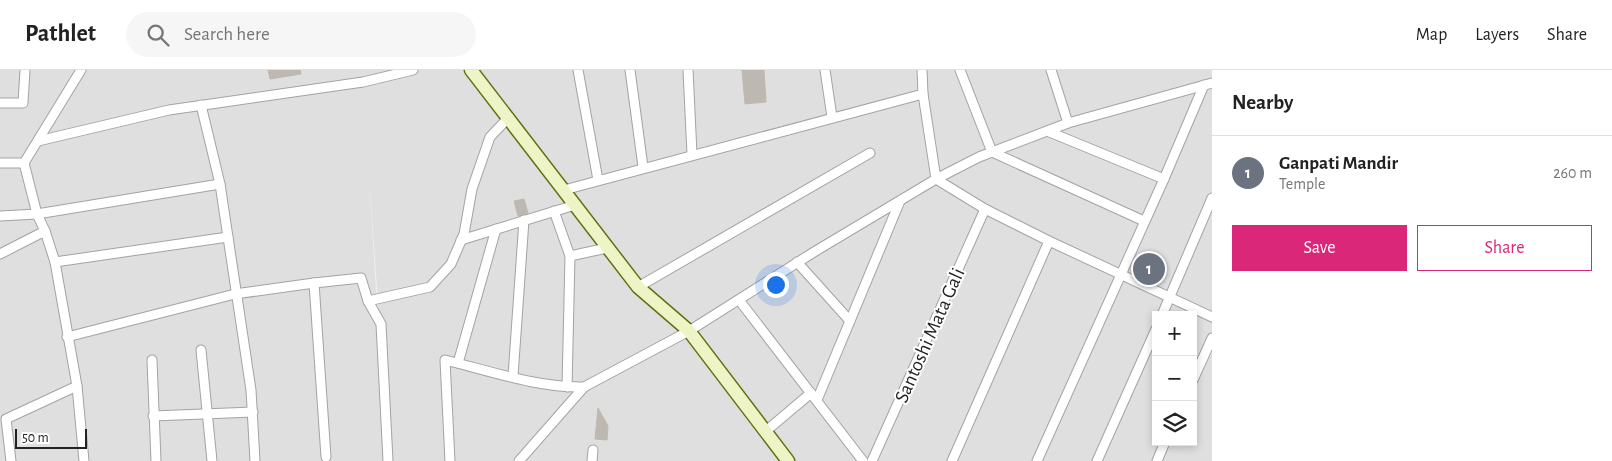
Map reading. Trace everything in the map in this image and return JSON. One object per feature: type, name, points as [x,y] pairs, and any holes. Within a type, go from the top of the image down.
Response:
[{"type":"street","points":[[0,103],[23,103],[25,70]]},
{"type":"street","points":[[81,70],[24,163],[37,214],[45,231],[55,262],[77,386],[84,461]]},
{"type":"street","points":[[38,141],[169,110],[363,82],[413,70]]},
{"type":"street","points":[[471,70],[638,287],[689,331],[788,461]]},
{"type":"street","points":[[578,70],[598,180]]},
{"type":"street","points":[[630,70],[643,167]]},
{"type":"street","points":[[688,70],[692,154]]},
{"type":"street","points":[[825,70],[832,118]]},
{"type":"street","points":[[922,70],[923,94],[936,179],[985,209],[1049,242],[1212,316]]},
{"type":"street","points":[[960,70],[992,152],[1144,221]]},
{"type":"street","points":[[1051,70],[1068,123]]},
{"type":"street","points":[[518,461],[584,387],[689,331],[797,262],[936,179],[992,152],[1068,123],[1208,84]]},
{"type":"street","points":[[1036,461],[1208,84]]},
{"type":"street","points":[[564,190],[643,167],[923,94]]},
{"type":"street","points":[[201,105],[220,184],[251,390],[255,461]]},
{"type":"street","points":[[368,301],[430,287],[451,264],[461,240],[472,189],[490,137],[509,118]]},
{"type":"street","points":[[1047,132],[1164,179]]},
{"type":"street","points":[[638,287],[870,153]]},
{"type":"street","points":[[0,163],[24,163]]},
{"type":"street","points":[[0,216],[37,214],[220,184]]},
{"type":"street","points":[[1164,311],[1212,198]]},
{"type":"street","points":[[766,431],[814,397],[850,321],[900,201]]},
{"type":"street","points":[[461,240],[575,205]]},
{"type":"street","name":"Santoshi Mata Gali","points":[[872,461],[985,209]]},
{"type":"street","points":[[554,211],[570,256],[567,387]]},
{"type":"street","points":[[513,376],[524,220]]},
{"type":"street","points":[[458,363],[496,229]]},
{"type":"street","points":[[0,254],[45,231]]},
{"type":"street","points":[[55,262],[228,237]]},
{"type":"street","points":[[952,461],[1049,242]]},
{"type":"street","points":[[570,256],[607,248]]},
{"type":"street","points":[[797,262],[850,321]]},
{"type":"street","points":[[67,337],[236,294],[362,278],[368,301],[381,324],[388,461]]},
{"type":"street","points":[[314,283],[326,457]]},
{"type":"street","points":[[738,300],[863,461]]},
{"type":"street","points":[[1097,461],[1152,337]]},
{"type":"street","points":[[1197,371],[1212,338]]},
{"type":"street","points":[[201,350],[209,414],[212,461]]},
{"type":"street","points":[[152,360],[156,461]]},
{"type":"street","points":[[450,461],[446,360],[567,387],[584,387]]},
{"type":"street","points":[[12,461],[3,421],[77,386]]},
{"type":"street","points":[[154,416],[252,412]]},
{"type":"street","points":[[1157,461],[1163,446]]},
{"type":"street","points":[[592,461],[593,450]]},
{"type":"shaded area","points":[[0,70],[1212,70],[1212,461],[389,461],[369,173],[386,461],[0,461]]},
{"type":"building","points":[[268,70],[300,70],[301,74],[270,79]]},
{"type":"building","points":[[742,70],[764,70],[766,102],[745,104]]},
{"type":"building","points":[[524,199],[528,213],[518,216],[514,201]]},
{"type":"building","points":[[598,408],[608,426],[607,440],[595,439]]},
{"type":"place","name":"Ganpati Mandir","points":[[1149,269]]}]
